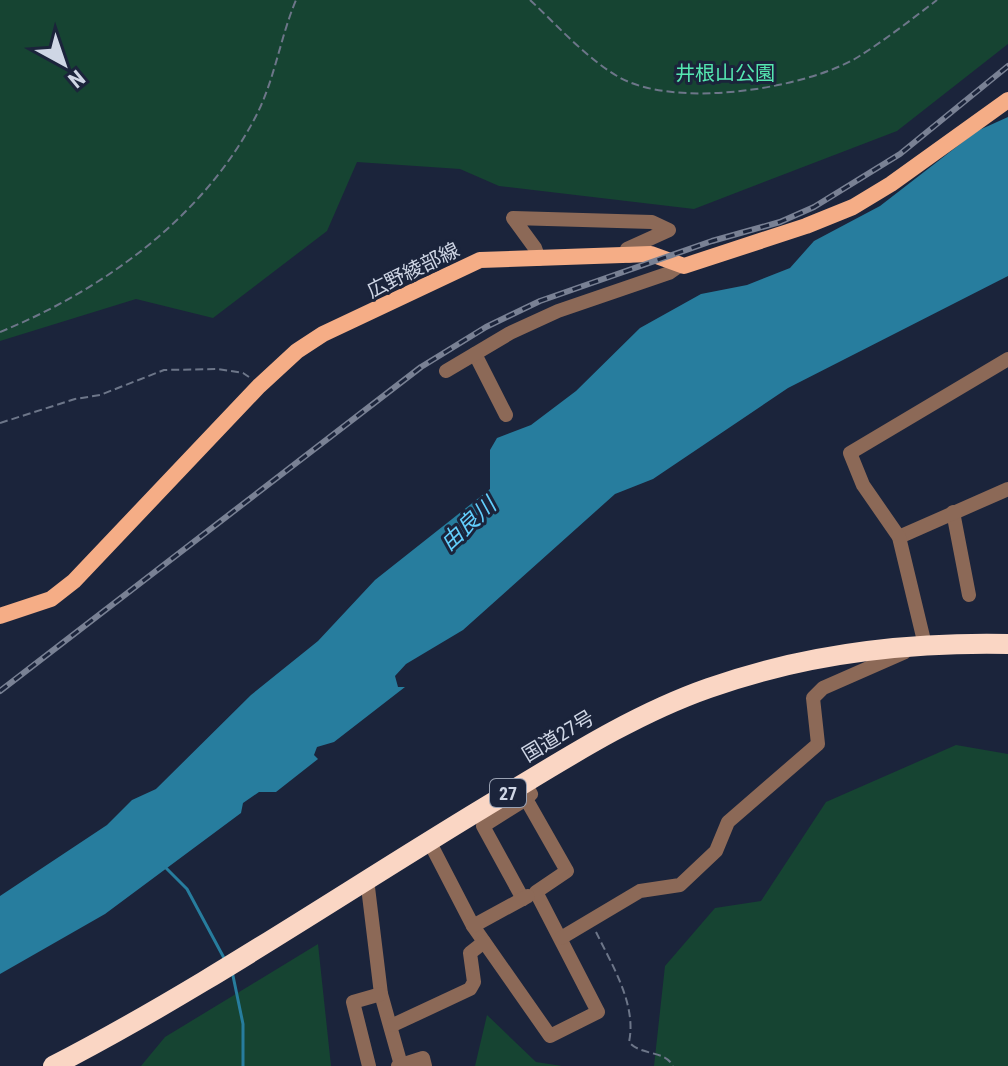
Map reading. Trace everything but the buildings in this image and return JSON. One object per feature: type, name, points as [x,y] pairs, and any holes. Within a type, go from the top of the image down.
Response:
[{"type":"highway","name":"国道27号","points":[[53,1066],[143,1016],[429,841],[525,791],[620,727],[708,688],[780,667],[916,646],[1008,644]]},
{"type":"main road","points":[[679,266],[806,226],[853,207],[1008,100]]},
{"type":"main road","name":"広野綾部線","points":[[0,616],[51,599],[74,581],[259,386],[297,351],[323,334],[480,260],[651,254],[679,266]]},
{"type":"street","points":[[539,259],[535,248],[513,218],[652,222],[669,230],[627,249],[629,256]]},
{"type":"street","points":[[446,371],[510,333],[558,311],[669,273],[679,266]]},
{"type":"street","points":[[475,354],[506,415]]},
{"type":"street","points":[[561,938],[640,891],[680,885],[716,851],[728,822],[818,744],[813,698],[823,688],[916,646],[899,537],[863,485],[850,453],[1008,359]]},
{"type":"street","points":[[899,537],[1008,489]]},
{"type":"street","points":[[953,512],[969,595]]},
{"type":"street","points":[[429,841],[473,926],[550,1036],[598,1012],[561,938],[529,896],[483,826],[525,791],[567,871],[529,896],[473,926]]},
{"type":"street","points":[[367,879],[381,994],[393,1025],[399,1065],[423,1058],[425,1066]]},
{"type":"street","points":[[393,1025],[470,989],[474,982],[470,953],[484,942]]},
{"type":"street","points":[[369,1066],[353,1002],[381,994]]},
{"type":"path","points":[[0,332],[86,290],[176,222],[204,193],[256,117],[268,91],[296,0]]},
{"type":"path","points":[[530,0],[617,77],[662,91],[705,93],[785,83],[830,69],[858,57],[937,0]]},
{"type":"path","points":[[0,423],[62,402],[100,395],[164,370],[218,369],[243,373],[259,386]]},
{"type":"path","points":[[591,920],[620,982],[633,1025],[629,1042],[634,1048],[667,1057],[673,1066]]},
{"type":"green space","name":"井根山公園","points":[[0,0],[1008,0],[1008,44],[897,131],[694,209],[499,186],[460,169],[357,162],[327,231],[213,318],[136,299],[0,341]]},
{"type":"green space","points":[[956,745],[1008,754],[1008,1066],[654,1066],[665,966],[715,908],[761,901],[826,802]]},
{"type":"green space","points":[[318,944],[331,1066],[141,1066],[165,1037]]},
{"type":"green space","points":[[487,1015],[536,1062],[562,1066],[475,1066]]},
{"type":"water","name":"由良川","points":[[1008,117],[1008,276],[788,388],[653,479],[615,494],[463,630],[406,664],[395,676],[398,687],[405,687],[334,742],[317,747],[314,755],[318,759],[276,792],[259,792],[243,803],[241,813],[105,914],[0,974],[0,896],[107,825],[132,800],[156,789],[251,695],[318,641],[375,580],[490,489],[490,450],[497,438],[531,425],[576,391],[640,328],[701,294],[747,285],[790,268],[814,241],[880,206],[977,131]]},
{"type":"waterway","points":[[166,868],[187,889],[224,958]]},
{"type":"waterway","points":[[232,971],[243,1024],[243,1066]]},
{"type":"railway","points":[[0,691],[421,367],[486,327],[540,301],[712,241],[780,222],[814,207],[900,154],[1008,66]]}]
